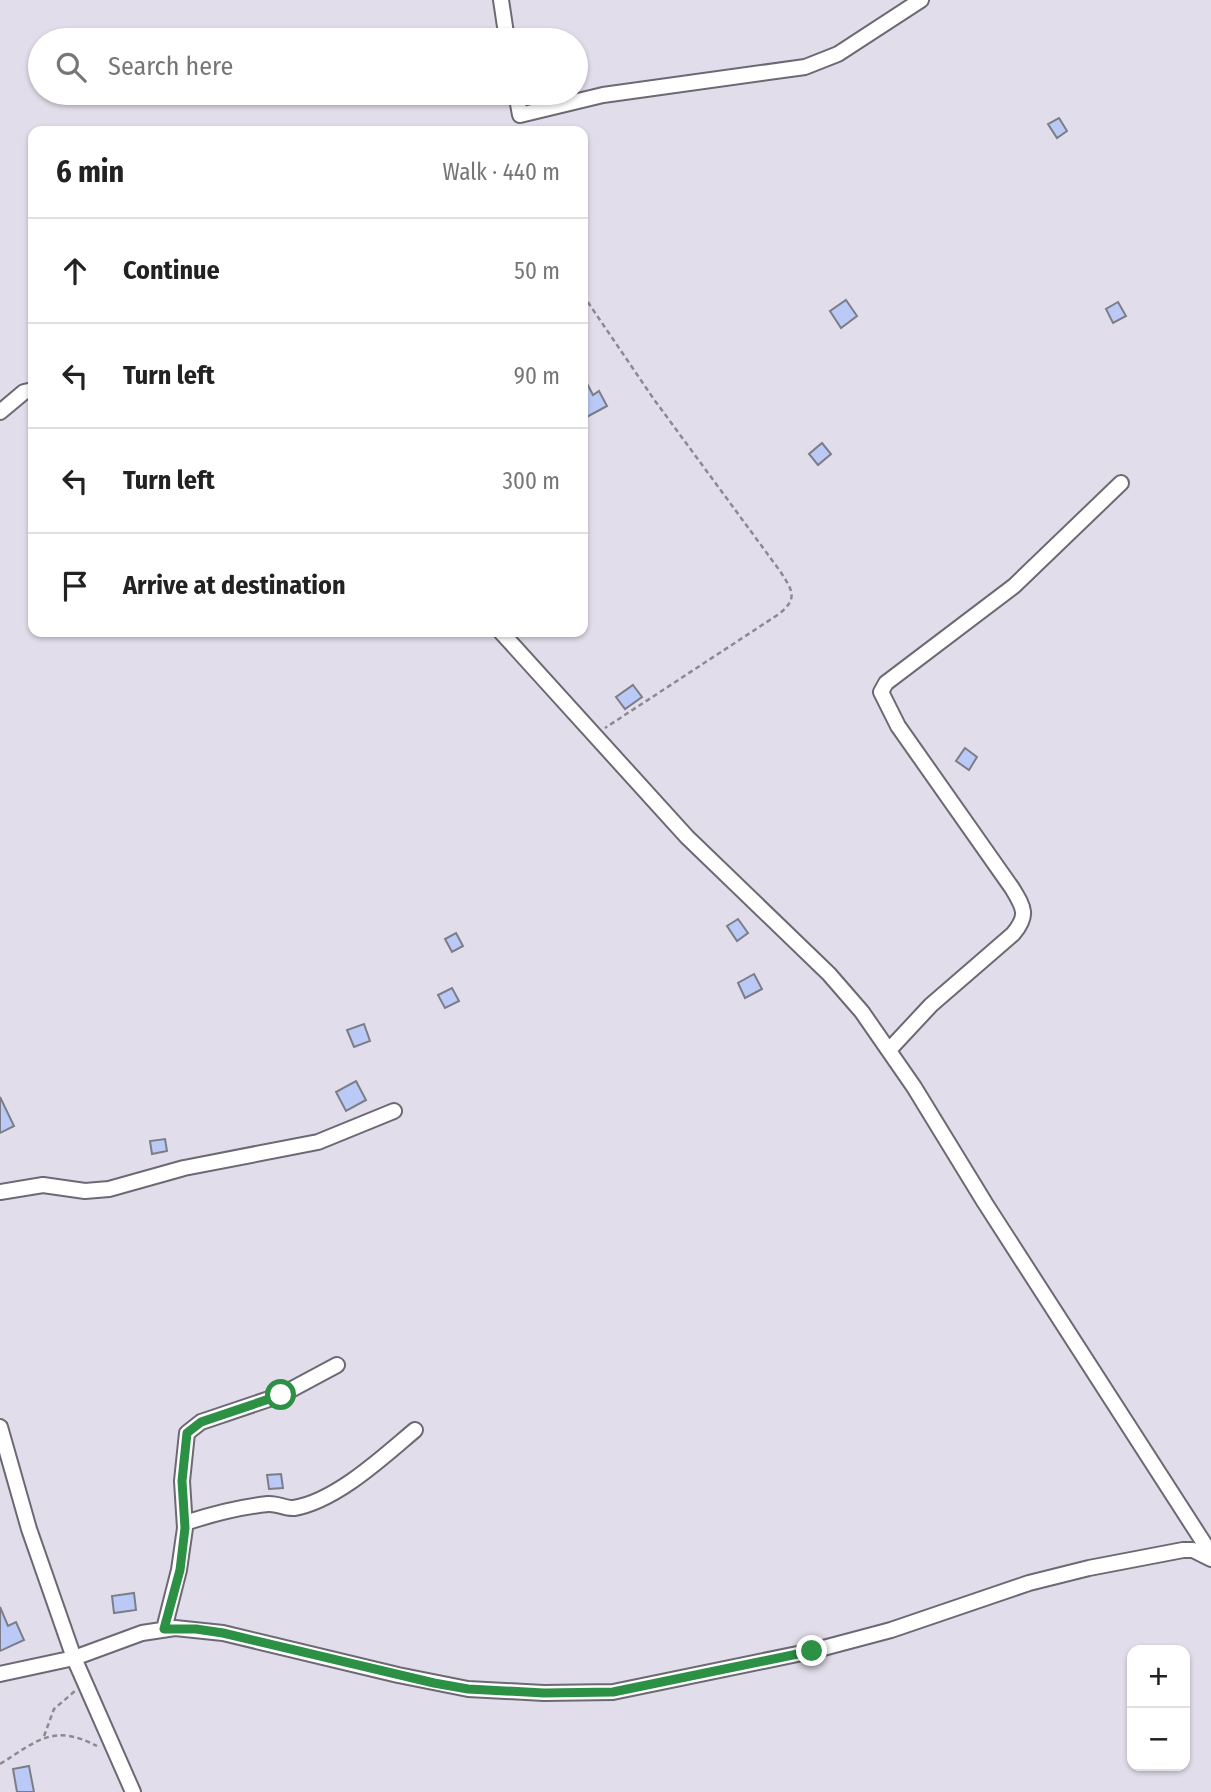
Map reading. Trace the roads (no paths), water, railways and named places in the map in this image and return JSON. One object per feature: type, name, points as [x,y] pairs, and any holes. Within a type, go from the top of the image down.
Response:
[{"type":"street","points":[[501,0],[505,28]]},
{"type":"street","points":[[588,99],[805,67],[838,54],[921,0]]},
{"type":"street","points":[[518,105],[520,115],[564,105]]},
{"type":"street","points":[[0,412],[28,391]]},
{"type":"street","points":[[889,1050],[930,1005],[1013,934],[1022,923],[1024,914],[1012,888],[898,726],[881,692],[887,683],[1014,586],[1121,483]]},
{"type":"street","points":[[506,637],[687,837],[829,974],[862,1012],[1206,1540],[1211,1557]]},
{"type":"street","points":[[0,1192],[43,1185],[85,1191],[108,1189],[184,1168],[318,1142],[394,1111]]},
{"type":"street","points":[[164,1629],[180,1570],[185,1524],[182,1481],[187,1433],[201,1422],[281,1395],[337,1365]]},
{"type":"street","points":[[0,1427],[29,1530],[74,1658],[133,1792]]},
{"type":"street","points":[[185,1524],[243,1507],[273,1504],[292,1508],[322,1498],[373,1464],[415,1430]]},
{"type":"street","points":[[0,1674],[74,1658],[142,1633],[164,1629],[196,1629],[468,1689],[544,1693],[613,1692],[812,1651],[891,1630],[990,1595],[1089,1568],[1183,1550],[1193,1550],[1211,1557]]}]
